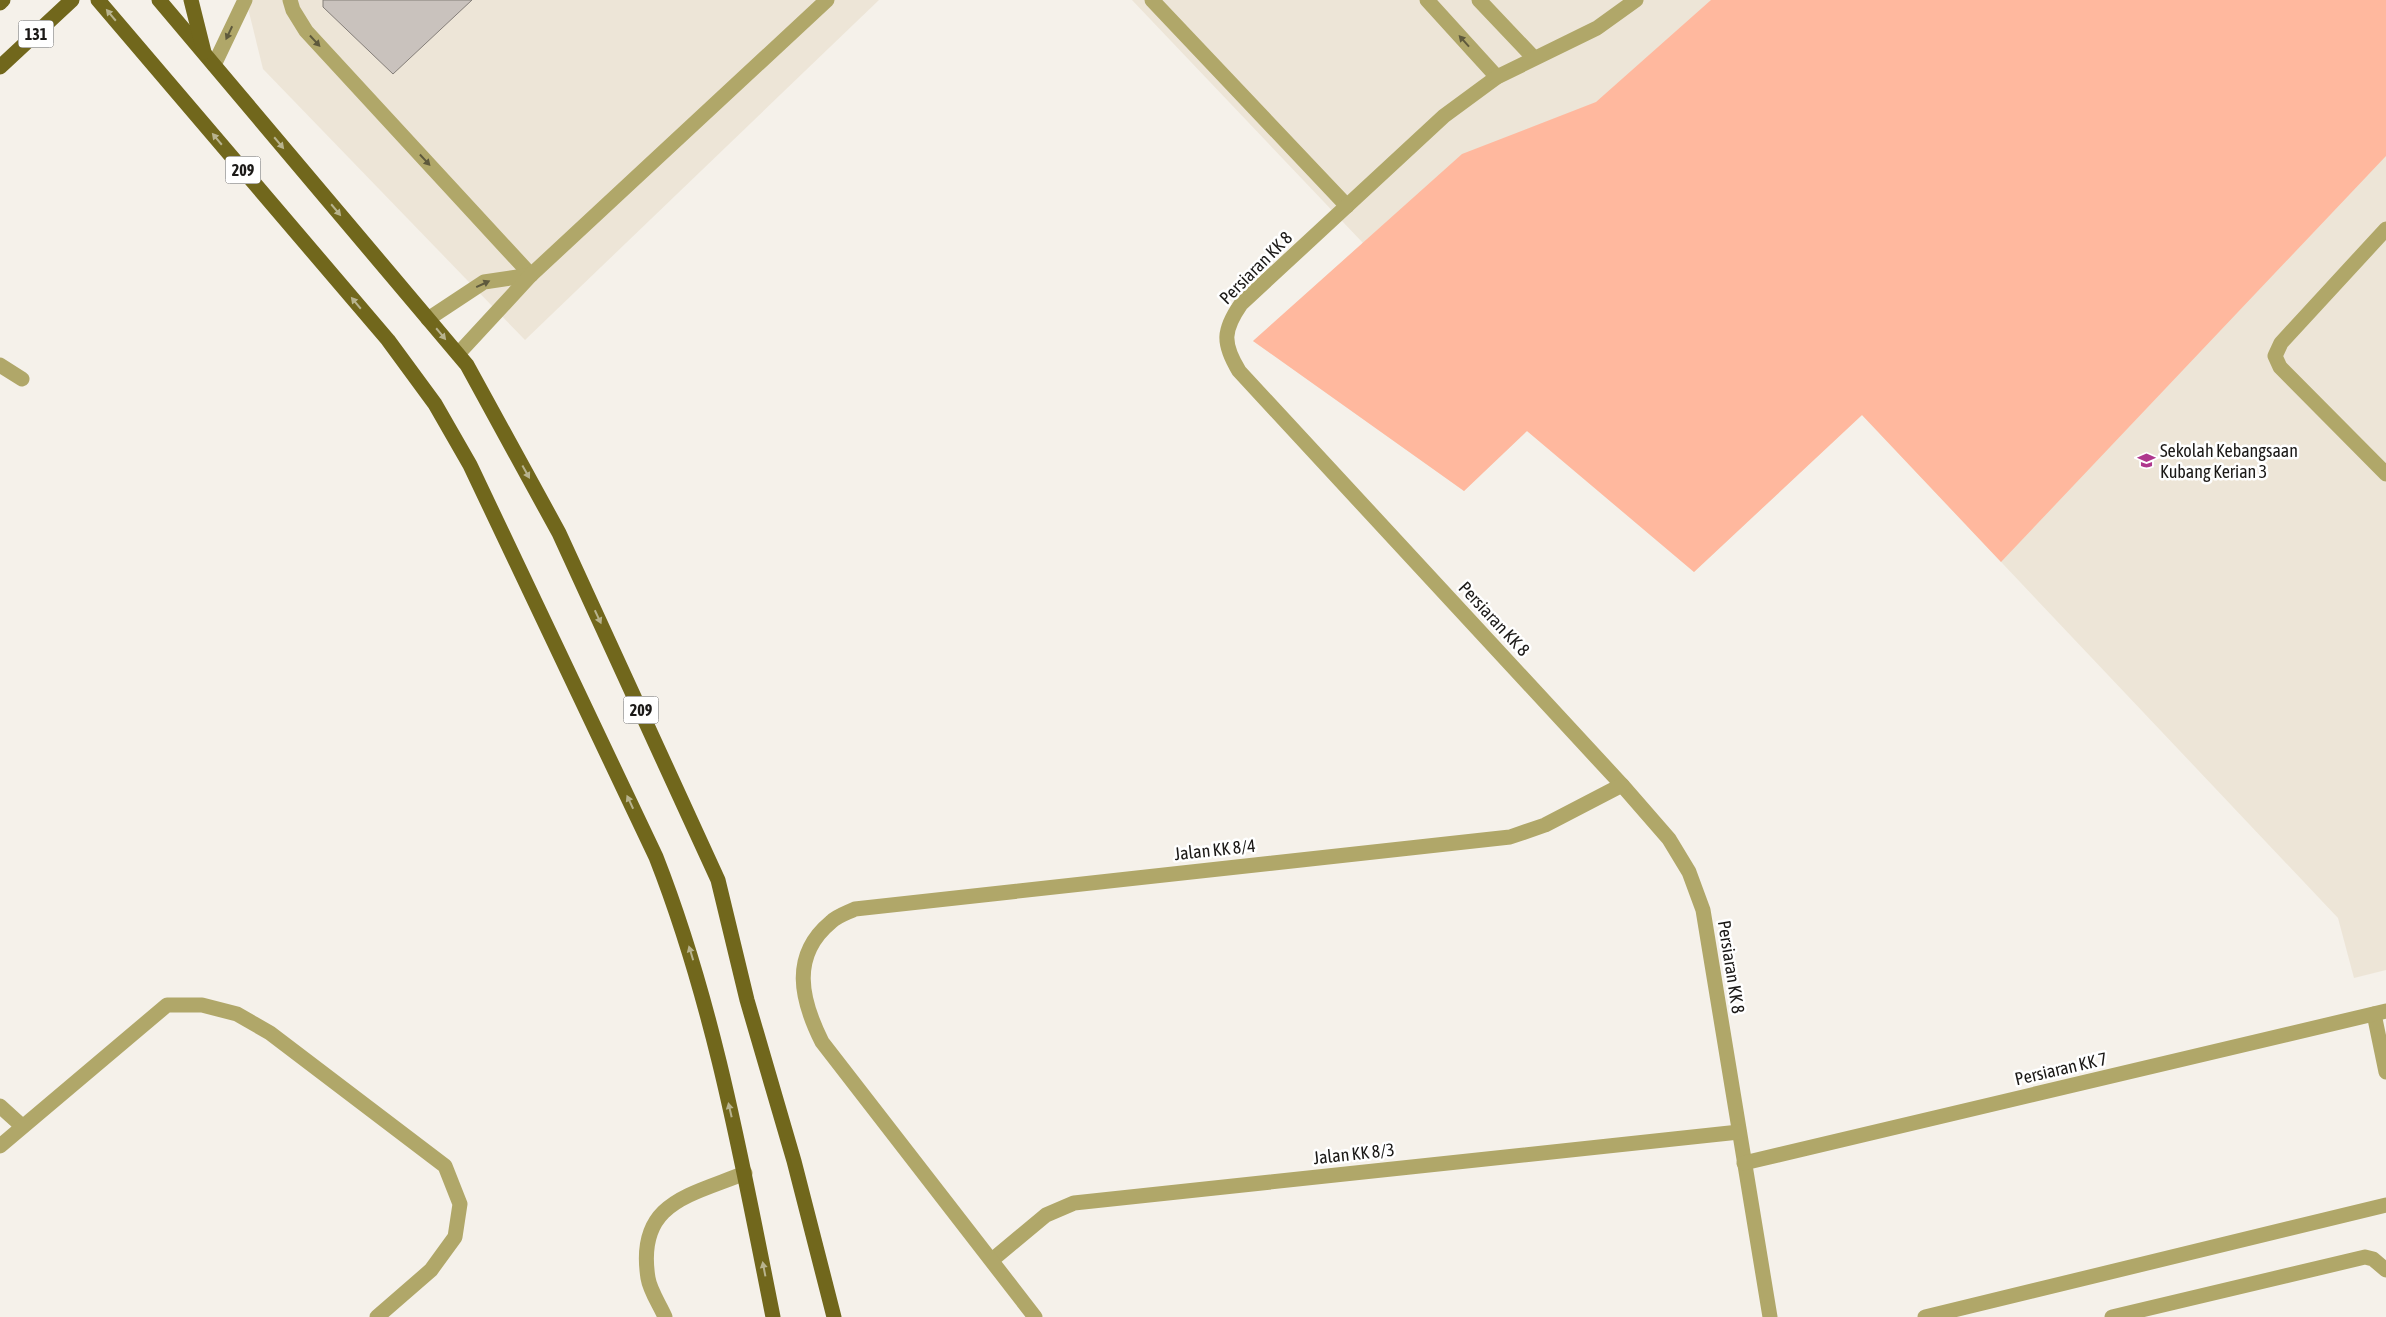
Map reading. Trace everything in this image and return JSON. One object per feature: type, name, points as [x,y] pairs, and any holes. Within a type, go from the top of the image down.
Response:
[{"type":"main road","name":"131","points":[[0,3],[3,0]]},
{"type":"main road","name":"131","points":[[0,67],[72,0]]},
{"type":"main road","name":"209","points":[[98,0],[388,340],[435,404],[470,465],[656,857],[678,912],[710,1024],[745,1174],[773,1317]]},
{"type":"main road","name":"209","points":[[159,0],[458,354],[466,365],[559,533],[718,880],[747,1000],[794,1161],[834,1317]]},
{"type":"main road","points":[[191,0],[209,60]]},
{"type":"street","points":[[209,60],[244,0]]},
{"type":"street","points":[[290,0],[293,10],[306,31],[531,275]]},
{"type":"street","points":[[458,354],[531,275],[826,0]]},
{"type":"street","points":[[1152,0],[1347,206]]},
{"type":"street","points":[[1427,0],[1497,77]]},
{"type":"street","points":[[1479,0],[1533,57]]},
{"type":"street","name":"Persiaran KK 8","points":[[1636,0],[1597,28],[1533,57],[1497,77],[1444,116],[1242,304],[1230,320],[1226,338],[1229,355],[1238,371],[1622,785],[1669,839],[1689,872],[1703,910],[1770,1317]]},
{"type":"street","points":[[2386,228],[2281,343],[2275,356],[2280,367],[2386,474]]},
{"type":"street","points":[[428,319],[484,282],[531,275]]},
{"type":"street","points":[[0,365],[22,380]]},
{"type":"street","name":"Jalan KK 8/4","points":[[992,1260],[822,1042],[811,1019],[803,989],[804,965],[813,940],[832,921],[855,909],[1510,836],[1545,825],[1622,785]]},
{"type":"street","points":[[0,1146],[167,1005],[202,1005],[237,1014],[270,1033],[444,1166],[460,1204],[455,1237],[431,1270],[377,1317]]},
{"type":"street","points":[[2380,1012],[2386,1072]]},
{"type":"street","name":"Persiaran KK 7","points":[[1744,1163],[2380,1012]]},
{"type":"street","points":[[0,1106],[22,1126]]},
{"type":"street","name":"Jalan KK 8/3","points":[[992,1260],[1046,1216],[1074,1203],[1739,1132]]},
{"type":"street","points":[[665,1317],[648,1279],[651,1226],[662,1211],[676,1201],[745,1174]]},
{"type":"street","points":[[1925,1317],[2386,1205]]},
{"type":"street","points":[[2112,1317],[2365,1257],[2373,1259],[2386,1270]]},
{"type":"street","points":[[992,1260],[1035,1317]]},
{"type":"shaded area","points":[[246,0],[879,0],[525,340],[263,69]]},
{"type":"shaded area","name":"Sekolah Kebangsaan Kubang Kerian 3","points":[[1132,0],[2386,0],[2386,970],[2354,978],[2338,918],[1862,415],[1694,572],[1527,431],[1464,491],[1253,341],[1363,243]]},
{"type":"shaded area","name":"Sekolah Kebangsaan Kubang Kerian 3","points":[[1711,0],[2386,0],[2386,156],[2001,562],[1862,415],[1694,572],[1527,431],[1464,491],[1253,341],[1462,154],[1596,102]]},
{"type":"building","points":[[323,0],[472,0],[393,74],[323,7]]},
{"type":"place","name":"Sekolah Kebangsaan Kubang Kerian 3","points":[[2146,461]]}]
